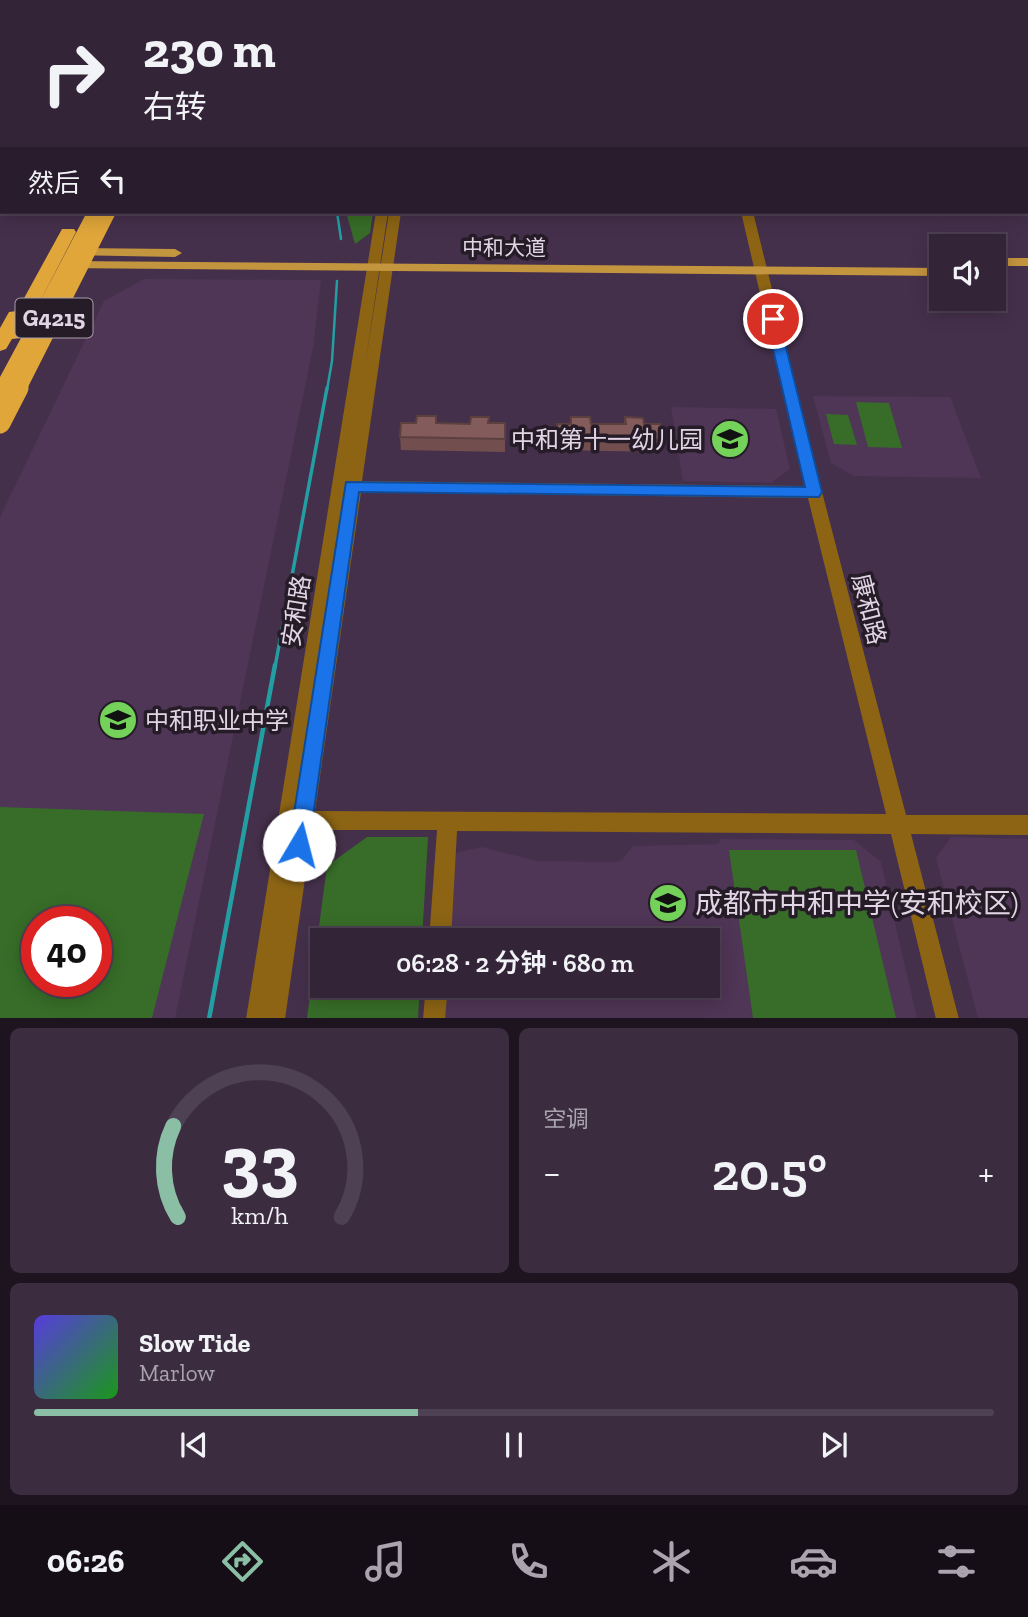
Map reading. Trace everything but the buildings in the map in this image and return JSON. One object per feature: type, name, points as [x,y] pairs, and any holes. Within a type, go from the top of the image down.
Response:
[{"type":"highway","name":"G4215","points":[[0,345],[69,214]]},
{"type":"highway","points":[[0,366],[49,264],[78,214]]},
{"type":"highway","points":[[0,395],[94,214]]},
{"type":"highway","name":"G4215","points":[[0,423],[106,214]]},
{"type":"main road","name":"中和大道","points":[[70,258],[760,265],[929,272]]},
{"type":"main road","name":"中和大道","points":[[760,265],[929,261]]},
{"type":"main road","points":[[1006,262],[1028,262]]},
{"type":"main road","points":[[1006,272],[1028,273]]},
{"type":"street","name":"安和路","points":[[381,260],[382,214]]},
{"type":"street","name":"安和路","points":[[257,1018],[295,820],[381,260],[394,214]]},
{"type":"street","name":"康和路","points":[[747,214],[814,492],[948,1018]]},
{"type":"street","points":[[346,486],[814,492]]},
{"type":"street","name":"安和路","points":[[274,1018],[295,820]]},
{"type":"street","points":[[295,820],[1028,825]]},
{"type":"street","points":[[441,928],[448,821]]},
{"type":"street","points":[[435,1018],[436,998]]},
{"type":"shaded area","name":"中和职业中学","points":[[144,279],[321,280],[313,348],[175,1018],[0,1018],[0,517],[104,301]]},
{"type":"shaded area","points":[[813,396],[950,397],[981,478],[854,476],[831,463]]},
{"type":"shaded area","name":"中和第十一幼儿园","points":[[671,407],[776,409],[790,469],[771,483],[683,481]]},
{"type":"shaded area","points":[[951,837],[1028,839],[1028,1018],[978,1018],[936,858]]},
{"type":"shaded area","name":"成都市中和中学(安和校区)","points":[[721,839],[854,840],[881,862],[917,1018],[438,1018],[439,998],[720,998],[720,928],[444,928],[452,858],[459,852],[482,847],[537,861],[615,862],[622,860],[633,846],[718,844]]},
{"type":"green space","points":[[347,214],[373,214],[370,233],[355,244]]},
{"type":"green space","points":[[856,402],[889,403],[902,448],[868,447]]},
{"type":"green space","points":[[826,414],[848,415],[857,445],[834,444]]},
{"type":"green space","points":[[0,807],[204,814],[152,1018],[0,1018]]},
{"type":"green space","points":[[367,837],[428,837],[423,928],[319,928],[327,866]]},
{"type":"green space","points":[[729,850],[856,850],[896,1018],[753,1018]]},
{"type":"green space","points":[[310,995],[310,998],[419,998],[418,1018],[307,1018]]},
{"type":"waterway","points":[[337,214],[341,239]]},
{"type":"waterway","points":[[327,390],[332,361],[337,281]]},
{"type":"waterway","points":[[275,667],[327,388]]},
{"type":"waterway","points":[[209,1018],[275,665]]},
{"type":"place","name":"中和第十一幼儿园","points":[[730,439]]},
{"type":"place","name":"中和职业中学","points":[[118,720]]},
{"type":"place","name":"成都市中和中学(安和校区)","points":[[668,903]]},
{"type":"route","points":[[299,845],[352,486],[814,492],[773,319]]}]
